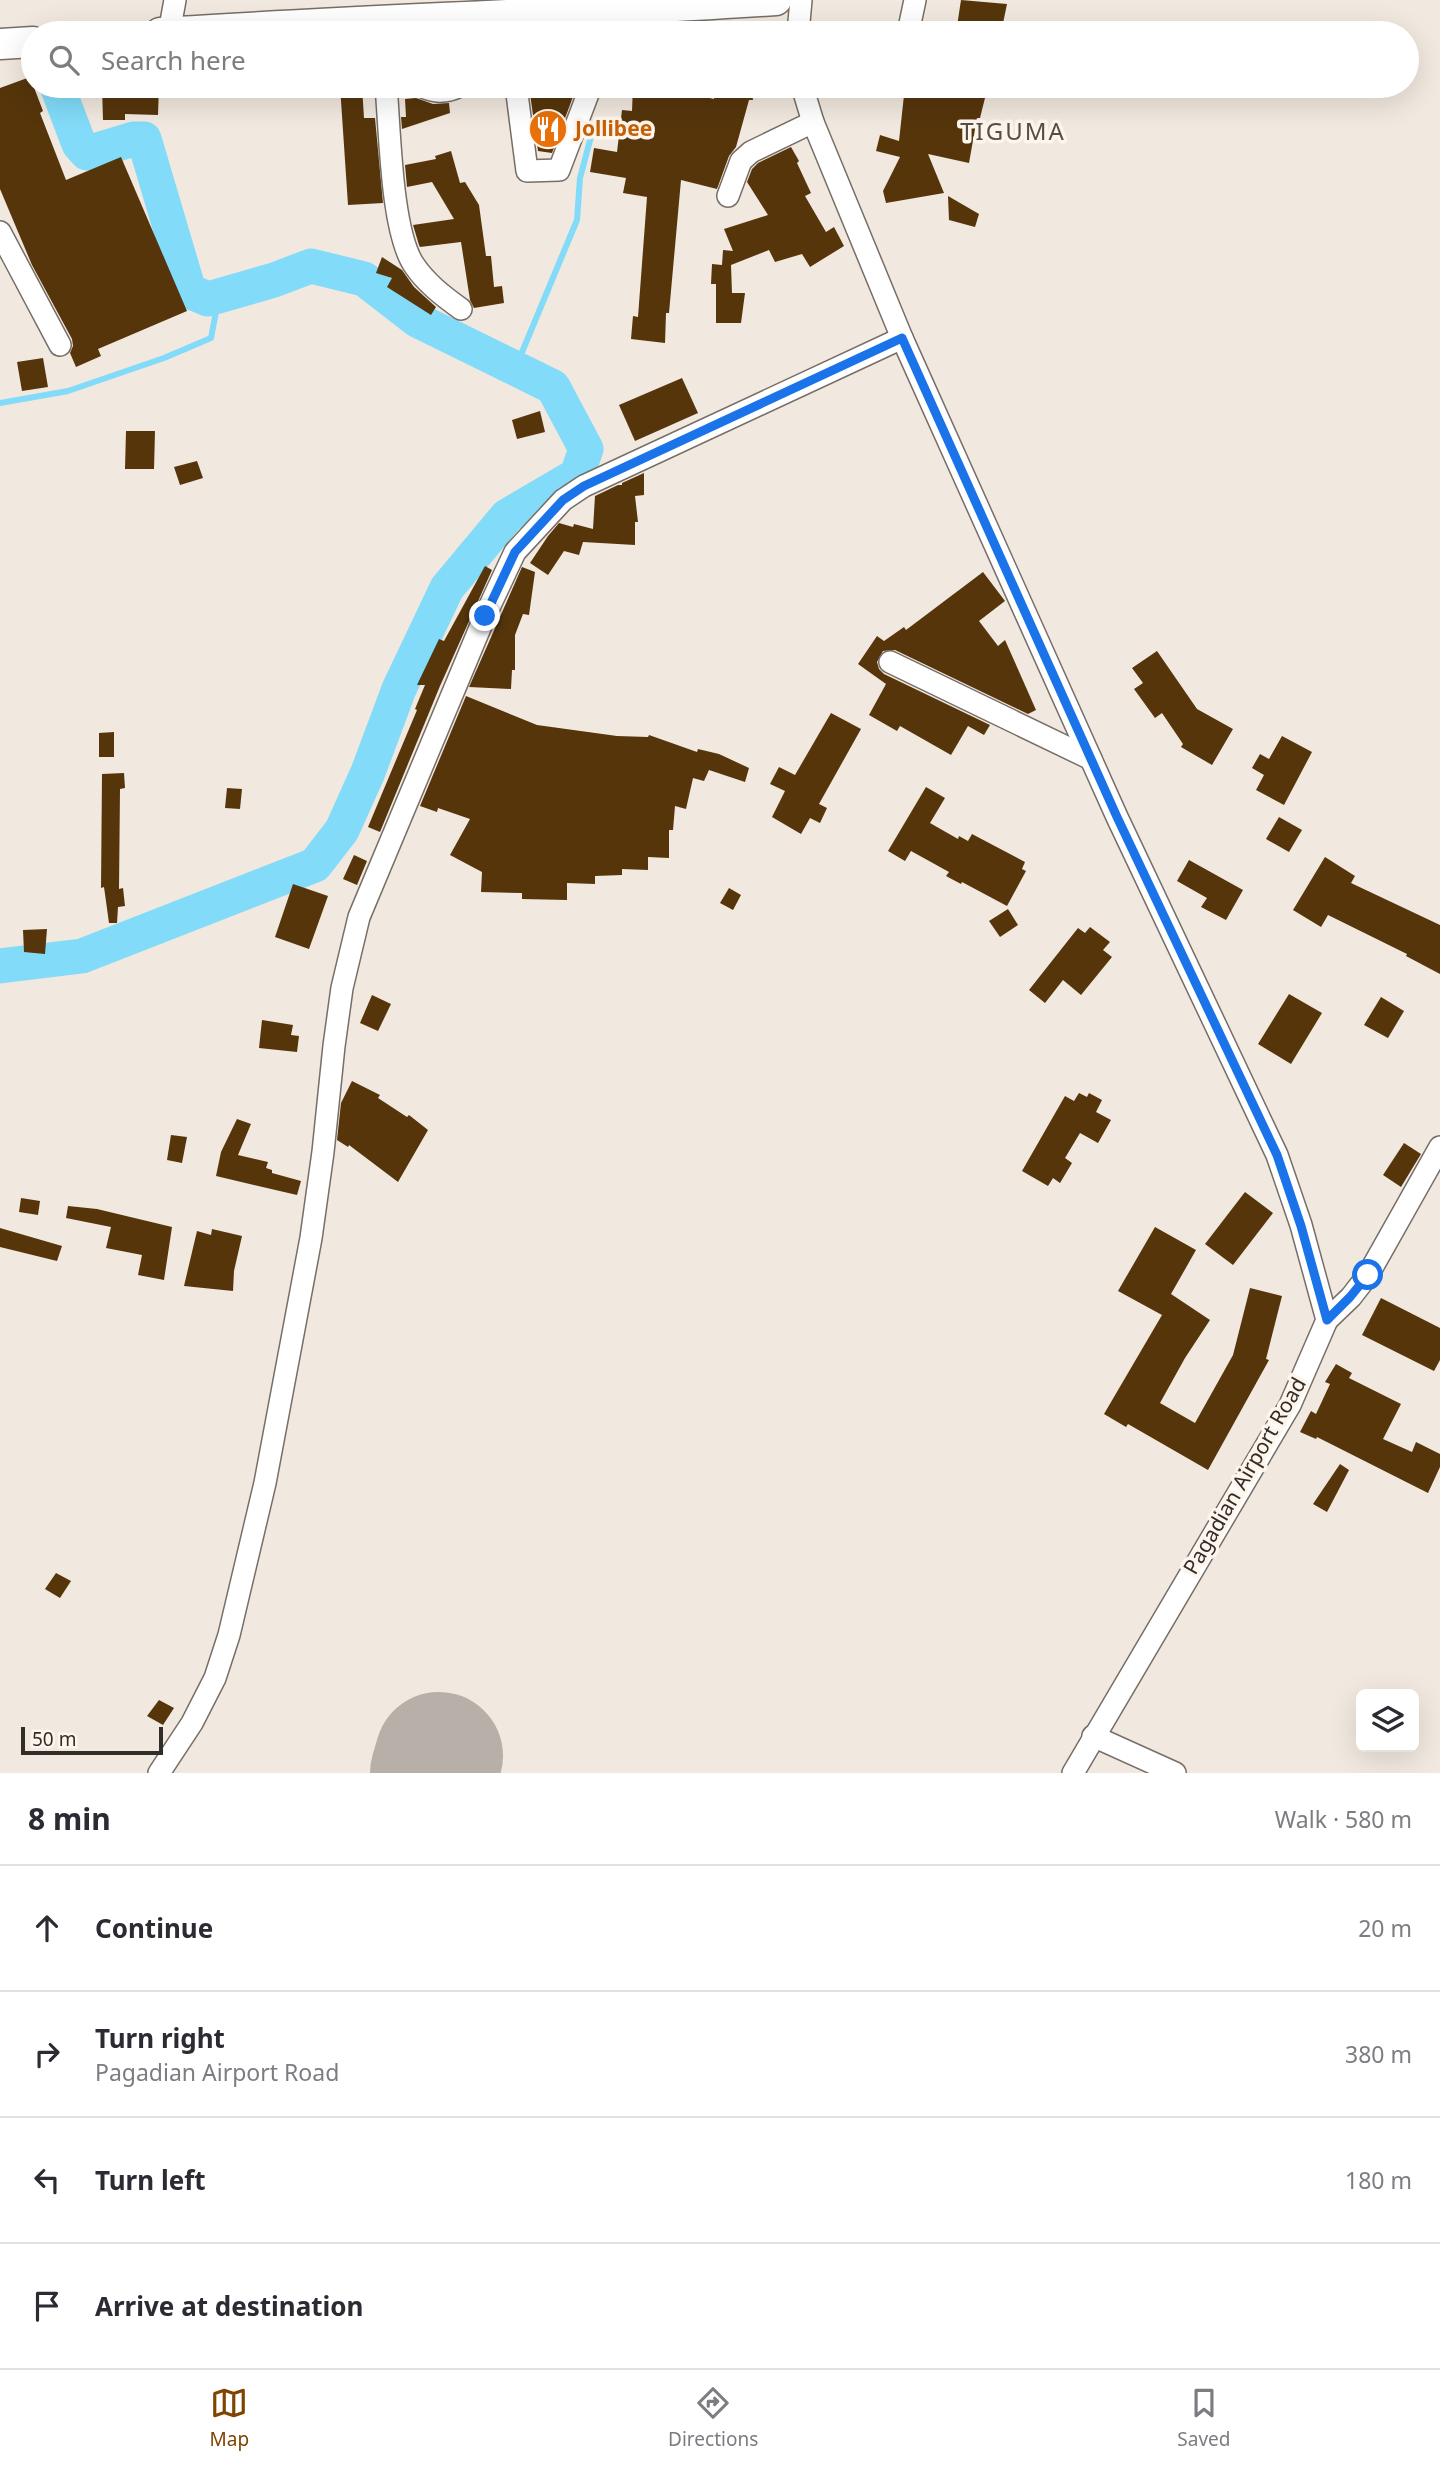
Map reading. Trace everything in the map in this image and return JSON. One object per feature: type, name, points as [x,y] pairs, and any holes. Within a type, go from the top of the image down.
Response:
[{"type":"highway","points":[[610,21],[776,0]]},
{"type":"highway","points":[[508,21],[554,7],[599,21]]},
{"type":"highway","points":[[0,44],[21,42]]},
{"type":"street","points":[[171,21],[175,0]]},
{"type":"street","points":[[800,21],[801,0]]},
{"type":"street","points":[[911,21],[915,0]]},
{"type":"street","points":[[387,98],[398,215],[405,247],[413,264],[428,282],[461,309]]},
{"type":"street","points":[[518,98],[527,171],[559,170],[586,98]]},
{"type":"street","points":[[806,98],[813,122],[902,338],[1091,760],[1277,1155],[1301,1226],[1327,1320],[1368,1275],[1440,1147]]},
{"type":"street","points":[[728,196],[741,161],[751,152],[813,122]]},
{"type":"street","points":[[0,232],[60,345]]},
{"type":"street","points":[[159,1773],[198,1712],[215,1678],[229,1635],[265,1483],[311,1238],[342,988],[359,917],[485,616],[515,552],[563,500],[584,486],[902,338]]},
{"type":"street","points":[[890,662],[1091,760]]},
{"type":"street","name":"Pagadian Airport Road","points":[[1073,1773],[1290,1405],[1327,1320]]},
{"type":"street","points":[[1093,1736],[1175,1773]]},
{"type":"building","points":[[961,0],[1007,4],[1003,21],[958,21]]},
{"type":"building","points":[[21,80],[21,98],[38,98],[43,111],[40,113],[66,180],[121,157],[187,311],[98,349],[101,356],[76,367],[70,353],[72,339],[32,265],[0,189],[0,88]]},
{"type":"building","points":[[102,98],[159,98],[158,115],[125,114],[125,120],[103,120]]},
{"type":"building","points":[[341,98],[363,98],[364,118],[375,118],[383,203],[348,205]]},
{"type":"building","points":[[416,98],[433,104],[449,103],[450,113],[402,129],[401,117],[406,117],[405,99]]},
{"type":"building","points":[[531,98],[573,98],[552,153],[538,151]]},
{"type":"building","points":[[633,98],[753,100],[749,100],[736,147],[729,156],[717,189],[681,180],[665,343],[631,339],[633,316],[638,317],[647,197],[623,193],[626,178],[590,172],[594,148],[617,152],[622,110],[632,111]]},
{"type":"building","points":[[904,98],[985,98],[980,118],[977,118],[969,163],[928,154],[944,193],[886,203],[883,191],[900,157],[876,151],[880,135],[899,141]]},
{"type":"building","points":[[791,147],[811,193],[805,196],[826,232],[834,227],[844,246],[810,267],[802,254],[775,262],[769,250],[731,265],[732,293],[745,293],[741,323],[716,323],[716,284],[711,284],[712,264],[722,265],[723,250],[733,251],[724,229],[768,215],[747,182],[752,169],[758,163]]},
{"type":"building","points":[[451,151],[460,183],[465,182],[479,205],[486,256],[491,256],[494,287],[502,286],[504,303],[474,308],[470,300],[461,242],[419,245],[413,225],[454,219],[432,182],[407,187],[405,165],[436,159],[435,156]]},
{"type":"building","points":[[948,196],[979,214],[975,227],[949,220]]},
{"type":"building","points":[[382,257],[402,270],[414,287],[436,307],[431,315],[387,287],[392,278],[376,273]]},
{"type":"building","points":[[43,358],[48,387],[22,391],[17,362]]},
{"type":"building","points":[[682,378],[698,413],[635,441],[619,405]]},
{"type":"building","points":[[540,411],[545,432],[517,439],[512,420]]},
{"type":"building","points":[[126,431],[155,431],[154,469],[125,469]]},
{"type":"building","points":[[197,461],[203,478],[180,485],[174,467]]},
{"type":"building","points":[[644,473],[644,495],[635,496],[638,522],[635,522],[635,545],[583,542],[579,555],[564,551],[548,575],[530,563],[559,523],[593,529],[595,496]]},
{"type":"building","points":[[485,566],[492,570],[440,686],[380,832],[368,827],[417,710],[415,709],[425,685],[417,685],[439,639],[444,641]]},
{"type":"building","points":[[522,567],[535,572],[529,615],[523,614],[515,635],[515,670],[512,670],[511,689],[469,687]]},
{"type":"building","points":[[983,572],[1005,601],[979,621],[998,646],[1005,640],[1036,710],[1028,714],[895,650],[883,651],[877,662],[884,674],[990,725],[984,735],[968,726],[951,755],[900,726],[897,731],[869,715],[886,684],[858,664],[877,636],[884,641],[904,627],[906,630]]},
{"type":"building","points":[[1157,651],[1197,709],[1233,729],[1212,765],[1181,747],[1183,744],[1162,713],[1155,718],[1134,689],[1143,683],[1132,668]]},
{"type":"building","points":[[466,696],[537,725],[617,736],[649,735],[697,752],[698,749],[719,754],[749,768],[745,782],[709,770],[704,781],[693,778],[686,809],[675,806],[673,830],[669,830],[669,858],[648,857],[648,870],[622,869],[622,875],[595,876],[595,884],[567,883],[567,900],[522,899],[522,893],[481,892],[482,872],[450,855],[470,819],[438,808],[437,812],[420,806]]},
{"type":"building","points":[[831,713],[861,729],[819,804],[827,808],[820,823],[810,818],[801,834],[772,817],[785,791],[770,784],[779,767],[795,775]]},
{"type":"building","points":[[114,732],[114,757],[99,757],[99,733]]},
{"type":"building","points":[[1282,736],[1312,752],[1284,805],[1256,790],[1264,775],[1252,768],[1260,754],[1269,759]]},
{"type":"building","points":[[124,773],[125,788],[120,789],[119,889],[123,888],[125,906],[118,907],[117,923],[109,923],[104,887],[101,888],[102,774]]},
{"type":"building","points":[[926,787],[945,798],[930,823],[958,839],[959,836],[968,841],[972,834],[1025,862],[1022,869],[1026,871],[1007,906],[946,876],[949,872],[911,851],[905,861],[888,851]]},
{"type":"building","points":[[227,788],[242,789],[240,809],[225,808]]},
{"type":"building","points":[[1279,817],[1302,830],[1289,852],[1266,839]]},
{"type":"building","points":[[354,855],[367,861],[357,885],[343,879]]},
{"type":"building","points":[[1325,857],[1355,876],[1351,883],[1440,925],[1440,974],[1406,956],[1407,954],[1328,915],[1321,927],[1293,910]]},
{"type":"building","points":[[1189,860],[1243,890],[1226,920],[1201,907],[1207,898],[1177,881]]},
{"type":"building","points":[[293,884],[328,896],[309,949],[275,937]]},
{"type":"building","points":[[729,888],[741,895],[733,910],[720,903]]},
{"type":"building","points":[[1008,909],[1018,925],[1000,937],[989,921]]},
{"type":"building","points":[[1090,927],[1110,942],[1103,950],[1112,957],[1081,995],[1063,980],[1045,1003],[1029,990],[1078,928],[1085,933]]},
{"type":"building","points":[[47,929],[45,954],[24,952],[23,930]]},
{"type":"building","points":[[1289,994],[1322,1013],[1291,1064],[1258,1044]]},
{"type":"building","points":[[372,995],[391,1004],[378,1031],[360,1023]]},
{"type":"building","points":[[1381,997],[1404,1011],[1388,1038],[1364,1025]]},
{"type":"building","points":[[262,1020],[293,1025],[291,1035],[299,1036],[297,1052],[259,1048]]},
{"type":"building","points":[[352,1081],[380,1095],[378,1098],[407,1117],[409,1115],[428,1130],[398,1182],[349,1145],[348,1147],[337,1140],[341,1103]]},
{"type":"building","points":[[1079,1093],[1087,1097],[1089,1093],[1102,1100],[1096,1112],[1111,1120],[1098,1143],[1080,1133],[1065,1158],[1072,1163],[1060,1183],[1053,1178],[1048,1186],[1022,1171],[1065,1096],[1074,1101]]},
{"type":"building","points":[[237,1119],[251,1124],[238,1155],[268,1162],[266,1168],[272,1170],[272,1173],[301,1181],[297,1195],[216,1176],[221,1152]]},
{"type":"building","points":[[171,1135],[187,1137],[182,1163],[167,1160]]},
{"type":"building","points":[[1404,1143],[1421,1154],[1401,1187],[1383,1175]]},
{"type":"building","points":[[1245,1192],[1273,1213],[1233,1265],[1205,1244]]},
{"type":"building","points":[[21,1198],[40,1201],[38,1215],[19,1212]]},
{"type":"building","points":[[68,1206],[97,1209],[172,1227],[164,1280],[138,1275],[142,1255],[106,1248],[111,1227],[66,1218]]},
{"type":"building","points":[[1155,1227],[1196,1250],[1171,1294],[1210,1320],[1160,1403],[1195,1423],[1233,1355],[1250,1288],[1282,1296],[1266,1359],[1269,1360],[1208,1470],[1128,1424],[1126,1427],[1104,1414],[1162,1315],[1118,1291]]},
{"type":"building","points":[[0,1228],[62,1246],[57,1261],[0,1247]]},
{"type":"building","points":[[212,1229],[242,1236],[234,1271],[233,1291],[184,1286],[197,1231],[211,1235]]},
{"type":"building","points":[[1381,1298],[1440,1328],[1440,1360],[1434,1371],[1362,1335]]},
{"type":"building","points":[[1336,1364],[1352,1373],[1349,1378],[1401,1404],[1383,1439],[1412,1452],[1416,1442],[1440,1454],[1440,1467],[1428,1493],[1317,1437],[1316,1439],[1300,1432],[1311,1411],[1316,1414],[1330,1384],[1325,1382]]},
{"type":"building","points":[[1340,1464],[1349,1470],[1327,1512],[1313,1504]]},
{"type":"building","points":[[56,1573],[71,1581],[60,1598],[45,1589]]},
{"type":"building","points":[[159,1700],[174,1708],[163,1725],[147,1716]]},
{"type":"waterway","points":[[0,966],[82,956],[315,865],[342,830],[368,772],[399,689],[447,588],[507,516],[577,475],[586,449],[553,387],[417,320],[364,279],[311,266],[208,299],[189,291],[144,139],[134,139],[87,153],[79,144],[62,98]]},
{"type":"waterway","points":[[515,369],[577,220],[580,178],[594,125]]},
{"type":"waterway","points":[[0,403],[68,391],[164,358],[211,338],[219,296]]},
{"type":"runway","points":[[434,1773],[439,1756]]},
{"type":"place","name":"Jollibee","points":[[548,129]]},
{"type":"district","name":"TIGUMA","points":[[1013,132]]},
{"type":"route","points":[[485,616],[515,552],[563,500],[584,486],[902,338],[1035,629],[1117,817],[1277,1155],[1301,1226],[1327,1320],[1368,1275]]}]
